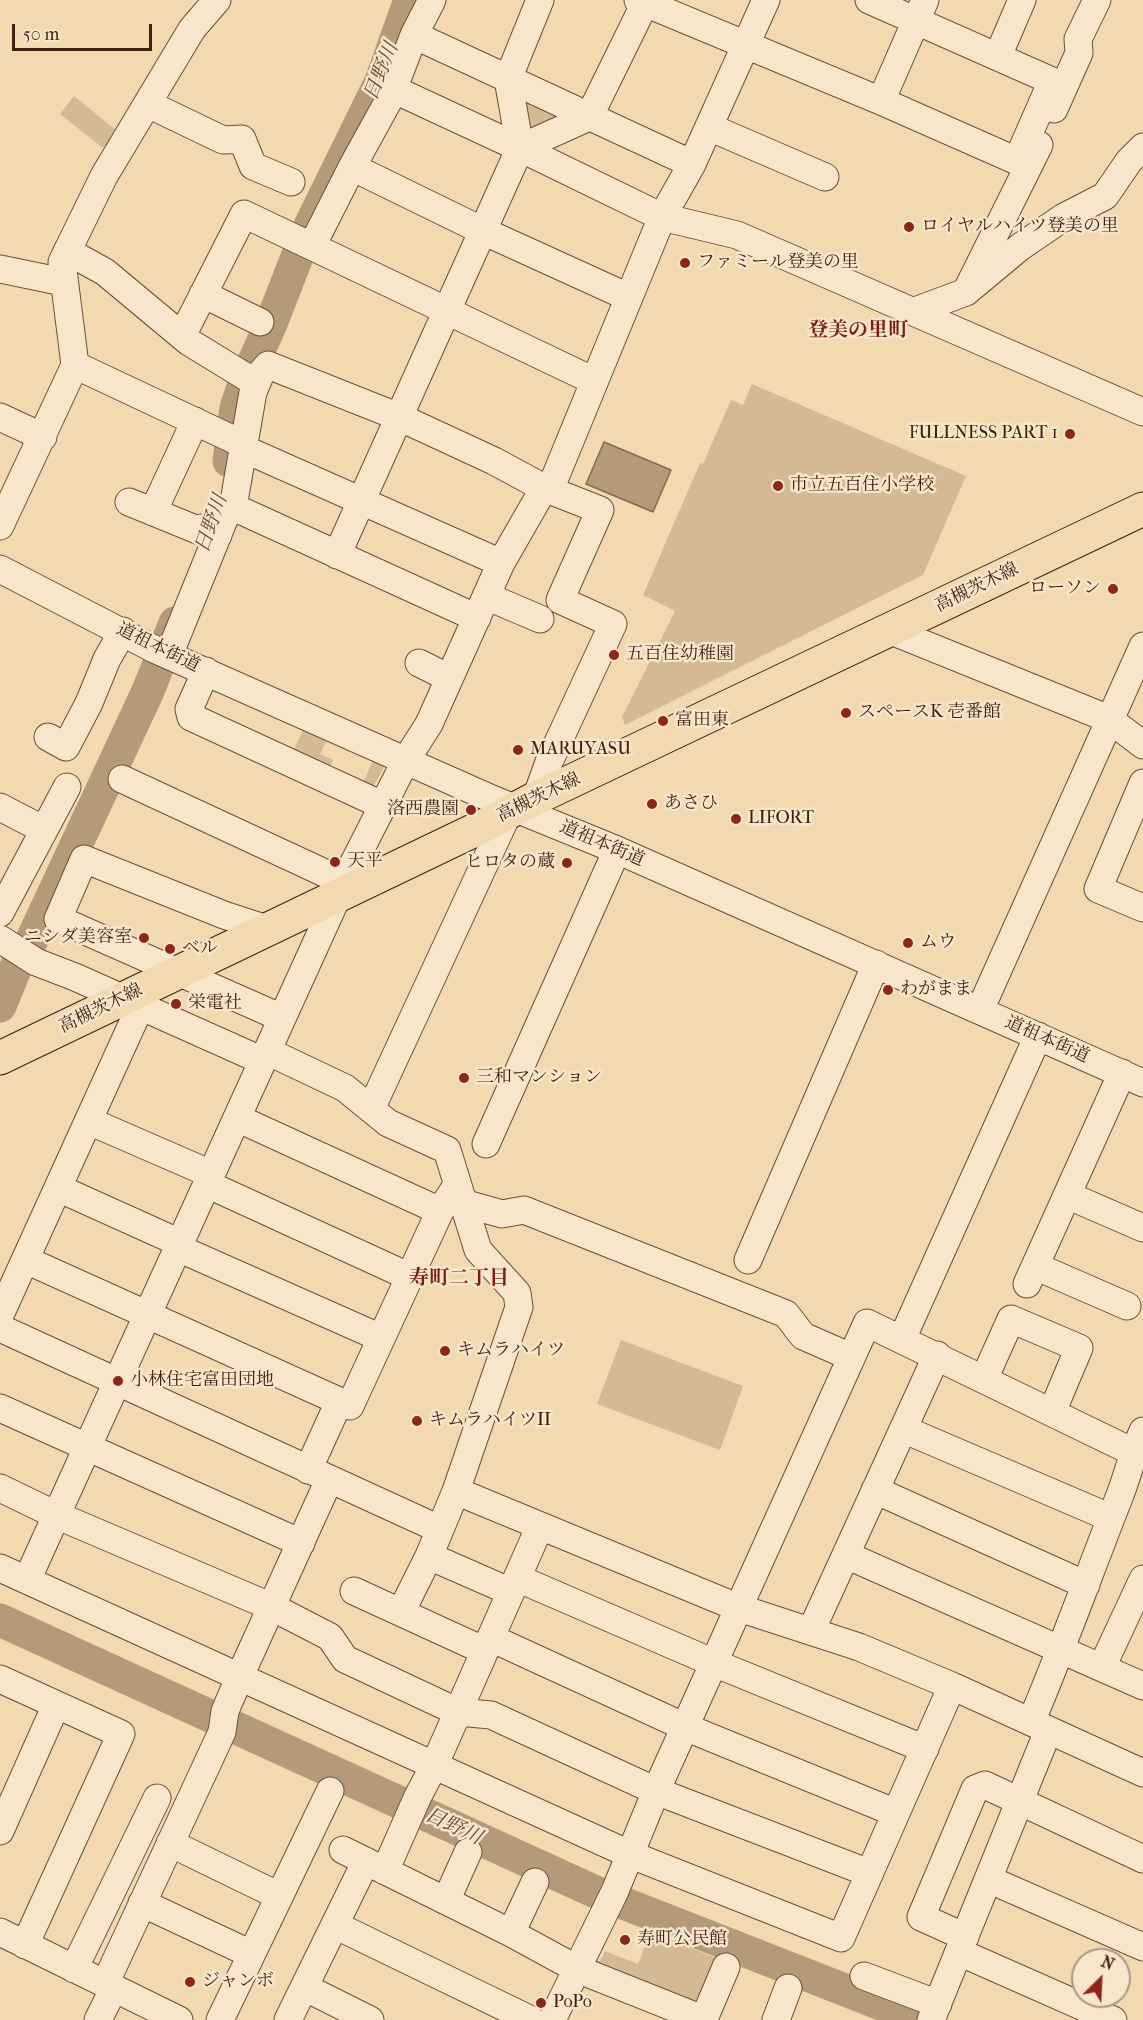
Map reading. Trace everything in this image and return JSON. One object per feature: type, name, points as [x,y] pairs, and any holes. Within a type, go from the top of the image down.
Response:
[{"type":"main road","name":"高槻茨木線","points":[[0,1058],[131,1003],[177,973],[267,929],[340,889],[520,807],[1143,509]]},
{"type":"street","points":[[0,526],[75,365],[62,262],[104,176],[192,28],[217,0]]},
{"type":"street","points":[[305,243],[352,167],[393,89],[414,35],[432,0]]},
{"type":"street","points":[[337,555],[520,148],[508,79],[540,0]]},
{"type":"street","points":[[27,1580],[340,889],[406,760],[429,724],[501,563],[544,488],[554,480],[662,218],[692,164],[766,0]]},
{"type":"street","points":[[520,148],[589,117],[641,1],[881,101],[1017,161],[1052,81],[998,56],[921,10],[869,0]]},
{"type":"street","points":[[998,56],[1022,0]]},
{"type":"street","points":[[966,291],[1031,163],[1079,53],[1078,39],[1097,0]]},
{"type":"street","points":[[881,101],[921,10]]},
{"type":"street","points":[[414,35],[692,164]]},
{"type":"street","points":[[393,89],[662,218],[737,235],[1143,412]]},
{"type":"street","points":[[148,104],[223,140],[242,139],[253,166],[291,182]]},
{"type":"street","points":[[709,127],[825,177]]},
{"type":"street","points":[[915,311],[966,291],[1020,247],[1064,217],[1105,196],[1129,161],[1143,147]]},
{"type":"street","points":[[352,167],[483,231],[628,297]]},
{"type":"street","points":[[182,336],[244,214],[594,381]]},
{"type":"street","points":[[67,251],[105,272],[182,336],[249,378]]},
{"type":"street","points":[[0,269],[63,282]]},
{"type":"street","points":[[203,294],[260,322]]},
{"type":"street","points":[[75,365],[361,501],[501,563]]},
{"type":"street","points":[[249,378],[261,373],[268,365],[399,417],[494,461],[544,488],[600,510],[560,600],[612,624],[549,762],[520,807],[371,1109]]},
{"type":"street","points":[[165,654],[210,533],[233,507],[243,446],[249,378]]},
{"type":"street","points":[[0,417],[43,437]]},
{"type":"street","points":[[195,421],[141,507],[210,533]]},
{"type":"street","points":[[233,507],[337,555],[482,607],[540,619]]},
{"type":"street","name":"道祖本街道","points":[[0,569],[165,654],[406,760],[520,807],[1132,1078]]},
{"type":"street","points":[[889,630],[1109,719],[1143,745]]},
{"type":"street","points":[[48,737],[66,747],[90,703],[107,659],[123,631]]},
{"type":"street","points":[[980,1010],[1143,646]]},
{"type":"street","points":[[419,663],[449,678]]},
{"type":"street","points":[[206,671],[189,709],[191,717],[384,806]]},
{"type":"street","points":[[122,779],[340,889]]},
{"type":"street","points":[[1143,783],[1098,889],[1143,908]]},
{"type":"street","points":[[0,913],[67,787]]},
{"type":"street","points":[[0,807],[44,830]]},
{"type":"street","points":[[486,1144],[616,850]]},
{"type":"street","points":[[267,929],[224,915],[84,859],[58,919],[282,1018]]},
{"type":"street","points":[[16,949],[131,1003],[345,1088],[388,1123],[447,1150],[454,1199],[478,1250],[517,1293],[519,1307],[456,1491],[429,1556],[401,1612]]},
{"type":"street","points":[[748,1260],[876,964]]},
{"type":"street","points":[[0,1315],[88,1121],[131,1003]]},
{"type":"street","points":[[902,1339],[1038,1036]]},
{"type":"street","points":[[1127,1306],[1031,1275],[1067,1196],[1132,1078]]},
{"type":"street","points":[[237,1118],[454,1199],[502,1214],[524,1210],[786,1314],[803,1336],[851,1357]]},
{"type":"street","points":[[88,1121],[410,1276]]},
{"type":"street","points":[[58,1188],[381,1338]]},
{"type":"street","points":[[1067,1196],[1143,1228]]},
{"type":"street","points":[[26,1260],[350,1406],[410,1276],[454,1199]]},
{"type":"street","points":[[984,1379],[1011,1319],[1079,1348],[1052,1412]]},
{"type":"street","points":[[552,2020],[610,1900],[656,1791],[867,1323],[1052,1412],[1138,1442],[1132,1496],[1111,1518],[1062,1649],[1020,1802],[962,1945],[937,2015],[864,1976]]},
{"type":"street","points":[[0,1328],[439,1529]]},
{"type":"street","points":[[811,1631],[937,1355]]},
{"type":"street","points":[[98,2020],[142,1903],[222,1732],[225,1711],[301,1543],[339,1402]]},
{"type":"street","points":[[0,1408],[301,1543]]},
{"type":"street","points":[[903,1429],[1111,1518]]},
{"type":"street","points":[[0,1488],[56,1515],[272,1607],[330,1636],[345,1659],[458,1712],[491,1715],[656,1791],[869,1873]]},
{"type":"street","points":[[875,1490],[1086,1585]]},
{"type":"street","points":[[456,1491],[739,1608],[859,1647],[952,1686],[1143,1773]]},
{"type":"street","points":[[288,2020],[365,1861],[412,1808],[434,1766],[540,1526]]},
{"type":"street","points":[[846,1555],[1143,1686]]},
{"type":"street","points":[[429,1556],[514,1585],[925,1749]]},
{"type":"street","points":[[0,1568],[629,1854],[841,1938],[952,1686]]},
{"type":"street","points":[[1102,1667],[1143,1579]]},
{"type":"street","points":[[354,1591],[896,1814]]},
{"type":"street","points":[[0,1679],[121,1734],[25,1945]]},
{"type":"street","points":[[0,1831],[56,1705]]},
{"type":"street","points":[[1113,2020],[962,1945],[921,1917],[975,1789],[985,1785],[1143,1859]]},
{"type":"street","points":[[220,2020],[330,1791]]},
{"type":"street","points":[[74,1969],[157,1798]]},
{"type":"street","points":[[170,1843],[279,1896]]},
{"type":"street","points":[[446,1901],[468,1852]]},
{"type":"street","points":[[365,1861],[577,1968],[705,2020],[726,1966]]},
{"type":"street","points":[[988,1879],[1143,1947]]},
{"type":"street","points":[[511,1933],[535,1882]]},
{"type":"street","points":[[142,1903],[251,1954]]},
{"type":"street","points":[[335,1924],[531,2020]]},
{"type":"street","points":[[0,1932],[179,2020]]},
{"type":"street","points":[[304,1988],[370,2020]]},
{"type":"street","points":[[776,2020],[788,1988]]},
{"type":"shaded area","points":[[74,96],[117,131],[103,148],[60,114]]},
{"type":"shaded area","points":[[529,103],[555,114],[558,123],[530,136],[522,106]]},
{"type":"shaded area","points":[[752,384],[966,476],[923,575],[625,725],[622,717],[675,611],[643,595],[700,463],[703,464],[731,400],[743,405]]},
{"type":"shaded area","points":[[604,442],[671,470],[653,512],[586,484]]},
{"type":"shaded area","points":[[306,724],[327,740],[320,754],[333,760],[330,767],[362,785],[373,761],[386,763],[370,793],[291,756]]},
{"type":"shaded area","points":[[621,1340],[743,1386],[720,1450],[597,1404]]},
{"type":"shaded area","points":[[651,1932],[721,1960],[702,2007],[592,1967],[591,1958],[600,1961],[605,1951],[638,1964]]},
{"type":"waterway","name":"日野川","points":[[229,461],[236,408],[245,381],[270,326],[306,234],[381,81],[410,0]]},
{"type":"waterway","name":"日野川","points":[[0,1006],[18,962],[29,946],[148,691],[175,623]]},
{"type":"waterway","name":"日野川","points":[[0,1620],[600,1894],[909,2015],[907,2020]]},
{"type":"place","name":"ロイヤルハイツ登美の里","points":[[909,227]]},
{"type":"place","name":"ファミール登美の里","points":[[685,263]]},
{"type":"place","name":"FULLNESS PART 1","points":[[1070,434]]},
{"type":"place","name":"市立五百住小学校","points":[[778,486]]},
{"type":"place","name":"ローソン","points":[[1113,589]]},
{"type":"place","name":"五百住幼稚園","points":[[614,655]]},
{"type":"place","name":"スペースK 壱番館","points":[[846,713]]},
{"type":"place","name":"富田東","points":[[663,721]]},
{"type":"place","name":"MARUYASU","points":[[518,750]]},
{"type":"place","name":"あさひ","points":[[652,804]]},
{"type":"place","name":"洛西農園","points":[[471,810]]},
{"type":"place","name":"LIFORT","points":[[736,819]]},
{"type":"place","name":"天平","points":[[335,862]]},
{"type":"place","name":"ヒロタの蔵","points":[[567,863]]},
{"type":"place","name":"ニシダ美容室","points":[[144,938]]},
{"type":"place","name":"ムウ","points":[[908,943]]},
{"type":"place","name":"ベル","points":[[170,949]]},
{"type":"place","name":"わがまま","points":[[888,990]]},
{"type":"place","name":"栄電社","points":[[176,1004]]},
{"type":"place","name":"三和マンション","points":[[464,1078]]},
{"type":"place","name":"キムラハイツ","points":[[445,1351]]},
{"type":"place","name":"小林住宅富田団地","points":[[118,1381]]},
{"type":"place","name":"キムラハイツII","points":[[417,1421]]},
{"type":"place","name":"寿町公民館","points":[[625,1940]]},
{"type":"place","name":"ジャンボ","points":[[190,1982]]},
{"type":"place","name":"PoPo","points":[[541,2003]]},
{"type":"district","name":"登美の里町","points":[[858,331]]},
{"type":"district","name":"寿町二丁目","points":[[459,1279]]}]
